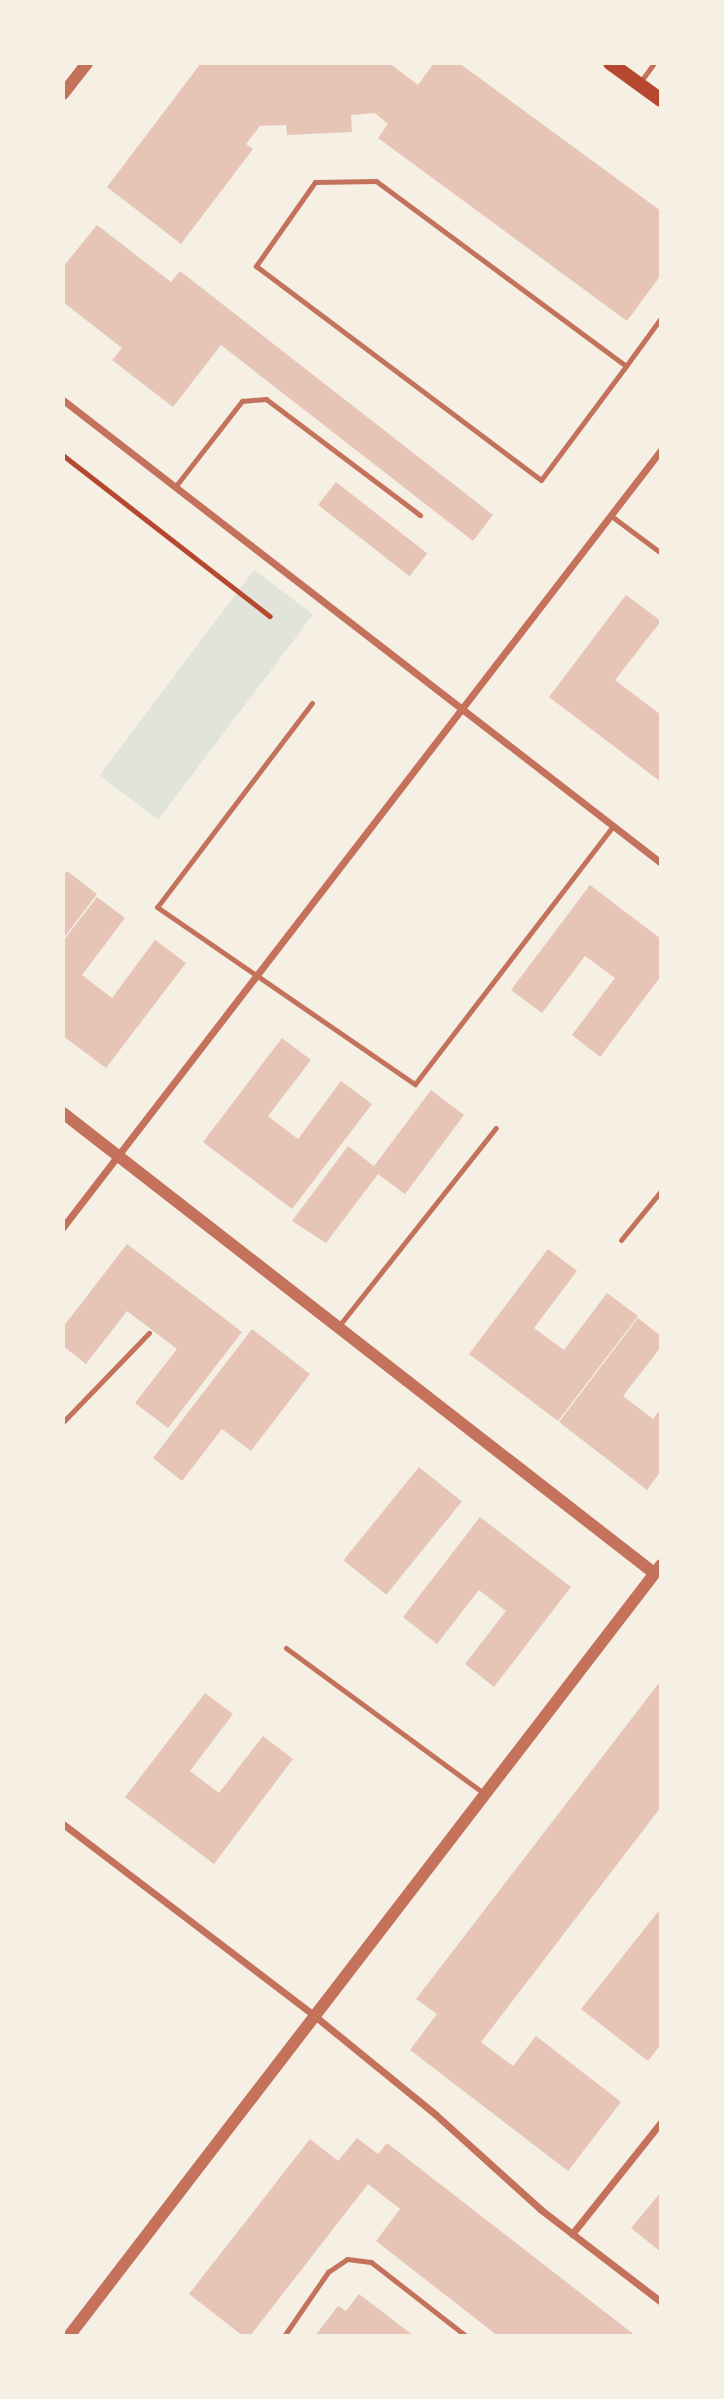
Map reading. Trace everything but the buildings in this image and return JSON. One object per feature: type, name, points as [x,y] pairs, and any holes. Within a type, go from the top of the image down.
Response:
[{"type":"main road","points":[[610,63],[661,100]]},
{"type":"street","points":[[63,94],[87,63]]},
{"type":"street","points":[[63,400],[661,863]]},
{"type":"street","points":[[63,1227],[661,450]]},
{"type":"street","points":[[63,1113],[659,1572],[69,2336]]},
{"type":"street","points":[[63,1824],[316,2017],[572,2234],[661,2302]]},
{"type":"street","points":[[572,2234],[661,2122]]},
{"type":"lane","points":[[639,84],[654,63]]},
{"type":"lane","points":[[626,366],[376,181],[315,183],[256,266],[541,480],[626,366],[661,318]]},
{"type":"lane","points":[[175,487],[242,401],[266,399],[420,515]]},
{"type":"lane","points":[[610,515],[661,553]]},
{"type":"lane","points":[[312,703],[157,907],[415,1084],[613,825]]},
{"type":"lane","points":[[338,1327],[496,1128]]},
{"type":"lane","points":[[621,1240],[661,1191]]},
{"type":"lane","points":[[63,1422],[149,1332]]},
{"type":"lane","points":[[286,1648],[486,1795]]},
{"type":"lane","points":[[284,2336],[328,2272],[347,2259],[371,2262],[466,2336]]},
{"type":"path","points":[[63,455],[270,616]]},
{"type":"shaded area","points":[[254,570],[313,615],[158,820],[99,775]]}]
